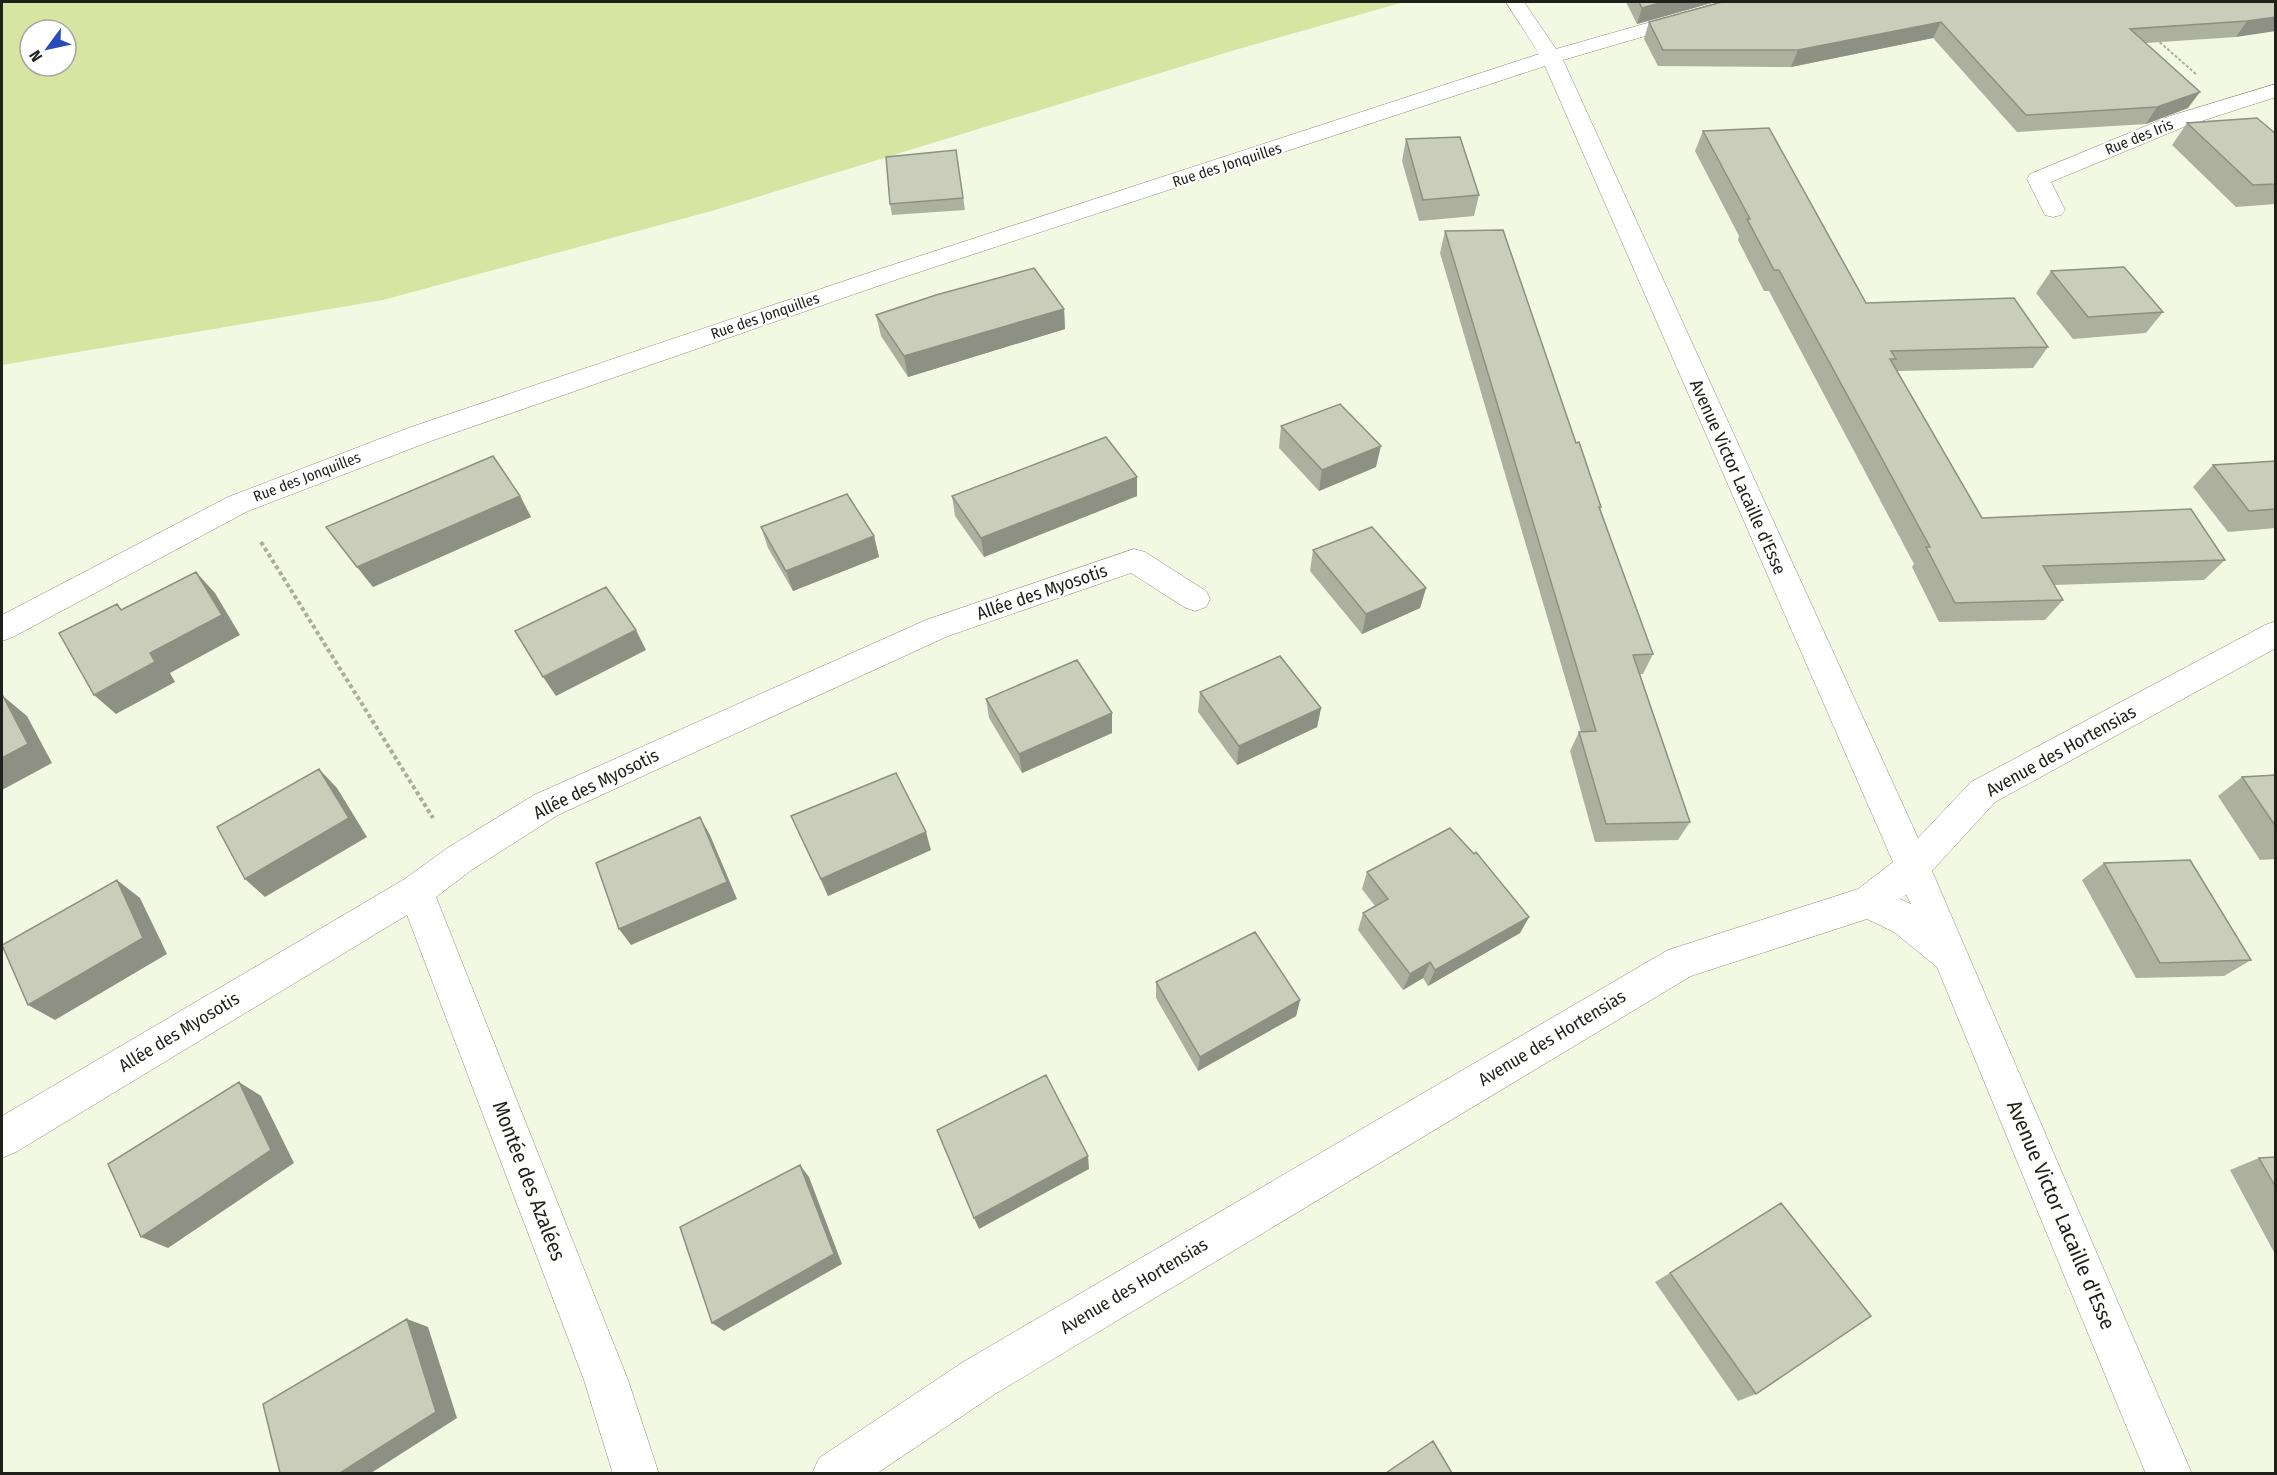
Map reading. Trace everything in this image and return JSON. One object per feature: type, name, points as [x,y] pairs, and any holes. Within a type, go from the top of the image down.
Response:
[{"type":"street","name":"Avenue Victor Lacaille d'Esse","points":[[1515,2],[1551,57],[1913,867],[2169,1473]]},
{"type":"street","name":"Rue des Jonquilles","points":[[2,629],[238,504],[421,434],[878,278],[1551,57],[1741,2]]},
{"type":"street","name":"Rue des Iris","points":[[2053,210],[2038,179],[2178,122],[2276,90]]},
{"type":"street","name":"Allée des Myosotis","points":[[2,1138],[416,891],[461,858],[546,805],[937,628],[1134,560],[1195,599]]},
{"type":"street","name":"Avenue des Hortensias","points":[[835,1473],[979,1378],[1680,962],[1869,902],[1913,867],[1983,792],[2276,633]]},
{"type":"street","name":"Montée des Azalées","points":[[416,891],[606,1380],[636,1473]]},
{"type":"street","name":"Avenue Victor Lacaille d'Esse","points":[[1869,902],[1907,920],[1951,957]]},
{"type":"path","points":[[238,504],[423,803],[461,858]]},
{"type":"green space","points":[[2,2],[1404,2],[1235,50],[715,210],[383,300],[2,365]]},
{"type":"building","points":[[1639,2],[1663,2],[1642,8]]},
{"type":"building","points":[[1722,2],[2276,2],[2276,17],[2130,29],[2200,92],[2157,107],[2026,115],[1941,22],[1798,50],[1663,50],[1649,22]]},
{"type":"building","points":[[2257,118],[2276,134],[2276,184],[2253,185],[2187,123]]},
{"type":"building","points":[[1769,128],[1866,303],[2014,298],[2048,347],[1891,351],[1896,359],[1890,359],[1982,518],[2191,509],[2225,560],[2043,566],[2063,600],[1955,603],[1926,547],[1930,547],[1779,270],[1774,270],[1747,219],[1750,219],[1703,131]]},
{"type":"building","points":[[1460,137],[1479,195],[1423,200],[1406,139]]},
{"type":"building","points":[[956,150],[963,198],[890,204],[886,157]]},
{"type":"building","points":[[1503,230],[1576,443],[1579,442],[1601,507],[1599,507],[1653,654],[1633,655],[1690,822],[1606,824],[1579,732],[1596,731],[1445,231]]},
{"type":"building","points":[[2124,267],[2163,312],[2088,317],[2051,271]]},
{"type":"building","points":[[1034,268],[1064,309],[904,356],[876,315],[936,295]]},
{"type":"building","points":[[1340,404],[1381,446],[1322,470],[1281,426]]},
{"type":"building","points":[[1106,437],[1137,477],[981,538],[952,496]]},
{"type":"building","points":[[493,456],[520,496],[357,567],[326,527]]},
{"type":"building","points":[[2276,461],[2276,509],[2249,511],[2213,465]]},
{"type":"building","points":[[847,494],[874,536],[786,571],[761,527]]},
{"type":"building","points":[[1372,527],[1426,588],[1366,614],[1313,550]]},
{"type":"building","points":[[196,572],[222,615],[150,653],[155,662],[94,695],[59,633],[117,604],[121,610]]},
{"type":"building","points":[[606,587],[636,630],[543,677],[515,631]]},
{"type":"building","points":[[1280,656],[1321,708],[1239,746],[1200,692]]},
{"type":"building","points":[[1077,660],[1112,713],[1019,754],[986,699]]},
{"type":"building","points":[[2,697],[28,744],[2,758]]},
{"type":"building","points":[[319,769],[349,818],[245,879],[217,827]]},
{"type":"building","points":[[896,773],[926,832],[821,879],[791,816]]},
{"type":"building","points":[[2276,775],[2276,827],[2242,777]]},
{"type":"building","points":[[700,817],[727,882],[619,929],[596,863]]},
{"type":"building","points":[[1450,828],[1474,854],[1476,852],[1529,917],[1435,970],[1430,962],[1410,974],[1363,913],[1388,899],[1367,872]]},
{"type":"building","points":[[2190,860],[2251,960],[2160,963],[2104,863]]},
{"type":"building","points":[[117,880],[143,938],[28,1005],[2,945]]},
{"type":"building","points":[[1255,932],[1300,1000],[1200,1057],[1156,982]]},
{"type":"building","points":[[1046,1075],[1088,1156],[974,1218],[937,1130]]},
{"type":"building","points":[[239,1082],[271,1150],[141,1237],[108,1164]]},
{"type":"building","points":[[2276,1157],[2276,1188],[2259,1158]]},
{"type":"building","points":[[800,1165],[834,1254],[712,1323],[680,1227]]},
{"type":"building","points":[[1781,1203],[1871,1316],[1756,1394],[1670,1273]]},
{"type":"building","points":[[407,1319],[436,1412],[340,1473],[280,1473],[263,1404]]},
{"type":"building","points":[[1433,1441],[1452,1473],[1386,1473]]}]
